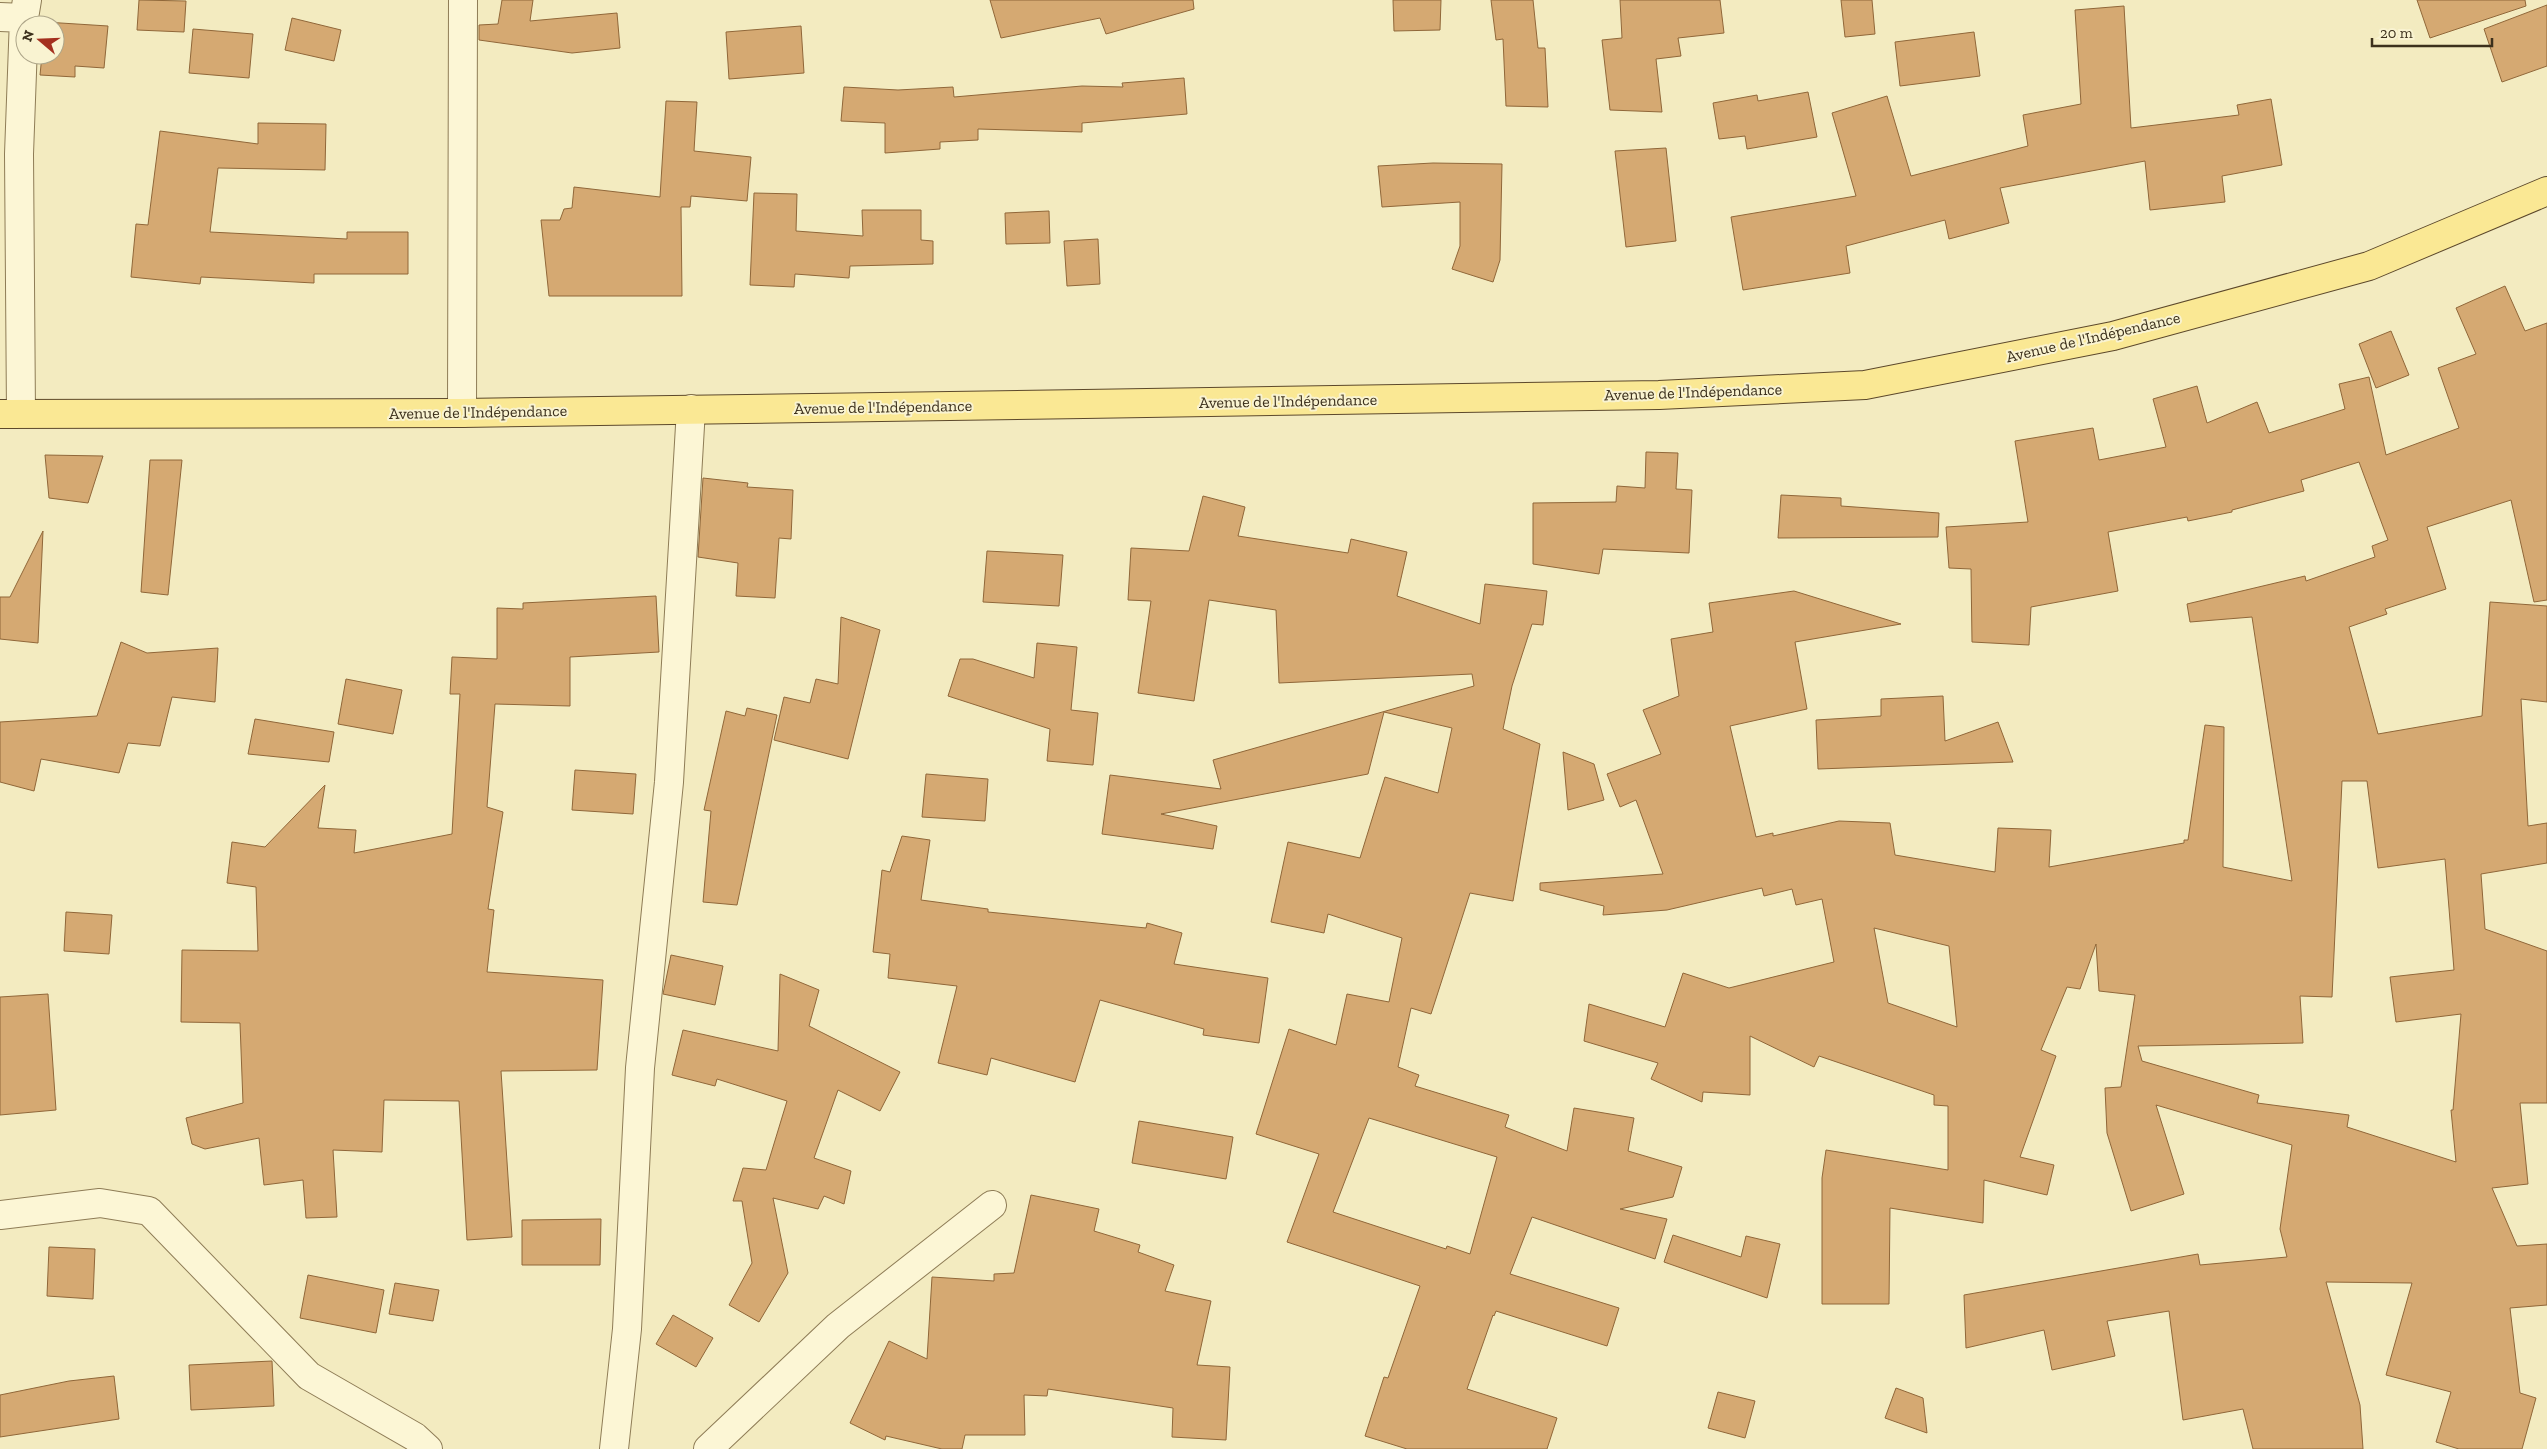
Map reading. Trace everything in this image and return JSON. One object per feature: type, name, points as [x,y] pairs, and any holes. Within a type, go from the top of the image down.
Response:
[{"type":"main road","name":"Avenue de l'Indépendance","points":[[11,413],[462,413],[1659,395],[1865,385],[2113,336],[2369,266],[2547,191]]},
{"type":"street","points":[[462,413],[463,0]]},
{"type":"street","points":[[11,413],[19,154],[17,12]]},
{"type":"street","points":[[614,1449],[627,1329],[640,1068],[668,782],[691,409]]},
{"type":"street","points":[[0,1215],[100,1203],[148,1211],[310,1376],[415,1437],[428,1449]]},
{"type":"street","points":[[708,1449],[838,1326],[992,1205]]},
{"type":"building","points":[[139,0],[186,1],[184,32],[137,30]]},
{"type":"building","points":[[502,0],[533,0],[530,21],[617,13],[620,48],[572,53],[479,40],[479,25],[498,24]]},
{"type":"building","points":[[990,0],[1193,0],[1194,9],[1106,34],[1100,18],[1001,38]]},
{"type":"building","points":[[1393,0],[1441,0],[1440,30],[1394,31]]},
{"type":"building","points":[[1491,0],[1533,0],[1538,48],[1545,48],[1548,107],[1506,106],[1503,39],[1496,40]]},
{"type":"building","points":[[1620,0],[1720,0],[1724,33],[1678,38],[1681,56],[1656,59],[1662,112],[1610,110],[1602,40],[1622,38]]},
{"type":"building","points":[[1841,0],[1872,0],[1875,34],[1845,37]]},
{"type":"building","points":[[2417,0],[2525,0],[2526,6],[2430,38]]},
{"type":"building","points":[[2547,5],[2547,66],[2502,82],[2484,29]]},
{"type":"building","points":[[2124,6],[2131,128],[2239,115],[2237,105],[2271,99],[2282,165],[2222,176],[2225,202],[2150,210],[2145,161],[2000,188],[2009,223],[1949,239],[1945,220],[1846,246],[1850,273],[1743,290],[1731,217],[1856,196],[1832,113],[1887,96],[1911,176],[2028,146],[2023,115],[2081,104],[2075,10]]},
{"type":"building","points":[[292,18],[341,30],[334,61],[285,50]]},
{"type":"building","points":[[65,23],[108,26],[104,68],[75,66],[75,77],[40,75],[41,65],[65,65]]},
{"type":"building","points":[[801,26],[804,73],[729,79],[726,32]]},
{"type":"building","points":[[193,29],[253,34],[249,78],[189,73]]},
{"type":"building","points":[[1974,32],[1980,76],[1900,86],[1895,42]]},
{"type":"building","points":[[1184,78],[1187,114],[1082,123],[1082,132],[978,129],[978,140],[940,142],[940,149],[885,153],[885,123],[841,121],[844,87],[898,90],[953,87],[954,97],[1082,86],[1123,87],[1122,83]]},
{"type":"building","points":[[1808,92],[1817,137],[1747,149],[1745,136],[1719,139],[1713,103],[1757,95],[1758,101]]},
{"type":"building","points":[[666,101],[697,102],[694,151],[751,157],[747,201],[691,196],[690,207],[681,207],[682,296],[549,296],[541,220],[560,220],[564,209],[572,208],[574,187],[660,197]]},
{"type":"building","points":[[258,123],[326,124],[325,170],[218,168],[210,232],[347,239],[347,232],[408,232],[408,274],[314,274],[314,283],[201,277],[200,284],[131,277],[136,224],[148,225],[160,131],[258,144]]},
{"type":"building","points":[[1666,148],[1676,241],[1626,247],[1615,151]]},
{"type":"building","points":[[1433,163],[1502,164],[1500,260],[1493,282],[1452,269],[1460,246],[1460,202],[1382,207],[1378,166]]},
{"type":"building","points":[[754,193],[797,194],[796,231],[863,236],[862,210],[921,210],[921,240],[933,241],[933,264],[850,266],[849,278],[795,274],[794,287],[750,285]]},
{"type":"building","points":[[1049,211],[1050,243],[1006,244],[1005,213]]},
{"type":"building","points":[[1098,239],[1100,284],[1067,286],[1064,241]]},
{"type":"building","points":[[2505,286],[2525,331],[2547,323],[2547,600],[2534,602],[2511,500],[2427,527],[2446,589],[2385,609],[2387,614],[2349,627],[2378,734],[2482,716],[2490,602],[2547,606],[2547,702],[2521,699],[2528,826],[2547,823],[2547,863],[2481,874],[2485,929],[2547,951],[2547,1103],[2520,1103],[2528,1184],[2492,1188],[2517,1246],[2547,1244],[2547,1305],[2510,1308],[2520,1393],[2536,1398],[2522,1449],[2459,1449],[2436,1442],[2451,1392],[2386,1375],[2412,1283],[2326,1282],[2360,1405],[2363,1449],[2253,1449],[2243,1409],[2183,1420],[2169,1311],[2107,1321],[2115,1356],[2052,1370],[2044,1330],[1966,1348],[1964,1295],[2198,1254],[2200,1265],[2287,1257],[2280,1229],[2292,1145],[2156,1105],[2184,1194],[2131,1211],[2107,1133],[2105,1088],[2121,1087],[2135,995],[2099,991],[2096,944],[2080,989],[2067,987],[2041,1050],[2056,1056],[2020,1157],[2054,1165],[2047,1195],[1984,1180],[1983,1223],[1890,1208],[1889,1304],[1822,1304],[1822,1178],[1826,1150],[1948,1170],[1948,1106],[1934,1105],[1934,1095],[1819,1056],[1814,1067],[1750,1036],[1750,1095],[1703,1092],[1702,1102],[1651,1079],[1658,1063],[1584,1041],[1589,1004],[1665,1027],[1683,973],[1729,988],[1834,962],[1822,899],[1796,905],[1792,889],[1764,896],[1762,888],[1667,910],[1603,915],[1604,906],[1540,890],[1540,883],[1663,874],[1636,800],[1620,807],[1607,774],[1661,754],[1643,710],[1679,696],[1671,639],[1713,632],[1709,603],[1794,591],[1901,624],[1795,642],[1807,709],[1730,726],[1756,837],[1773,833],[1773,836],[1839,821],[1890,823],[1895,855],[1995,872],[1998,828],[2051,830],[2049,867],[2184,843],[2184,840],[2188,840],[2205,725],[2224,727],[2223,867],[2292,881],[2252,617],[2190,622],[2187,604],[2305,576],[2306,581],[2375,557],[2372,546],[2388,540],[2359,462],[2301,480],[2304,491],[2232,510],[2232,512],[2188,521],[2187,517],[2108,532],[2118,591],[2031,607],[2029,645],[1972,642],[1971,569],[1949,568],[1946,527],[2028,522],[2015,441],[2093,428],[2099,460],[2166,447],[2153,399],[2197,386],[2207,423],[2257,402],[2269,433],[2345,409],[2339,384],[2369,377],[2386,455],[2459,428],[2438,368],[2476,354],[2456,308]],"holes":[[[2342,781],[2367,781],[2378,868],[2445,859],[2454,970],[2390,977],[2396,1022],[2461,1014],[2453,1110],[2451,1110],[2456,1162],[2347,1127],[2349,1115],[2257,1103],[2259,1095],[2142,1061],[2138,1046],[2303,1043],[2300,996],[2332,997]],[[1874,928],[1949,946],[1957,1027],[1888,1003]]]},
{"type":"building","points":[[2391,331],[2409,375],[2376,388],[2359,344]]},
{"type":"building","points":[[1646,452],[1678,453],[1676,489],[1692,490],[1689,553],[1603,549],[1599,574],[1533,564],[1533,503],[1616,502],[1617,486],[1645,488]]},
{"type":"building","points":[[45,455],[103,456],[88,503],[49,498]]},
{"type":"building","points":[[150,460],[182,460],[168,595],[141,592]]},
{"type":"building","points":[[703,478],[748,483],[747,487],[793,490],[791,539],[779,538],[775,598],[736,596],[738,563],[698,557]]},
{"type":"building","points":[[1781,495],[1841,498],[1841,506],[1939,513],[1938,537],[1778,538]]},
{"type":"building","points":[[1203,496],[1245,507],[1238,536],[1348,553],[1351,539],[1407,552],[1397,596],[1480,624],[1485,584],[1547,591],[1543,625],[1532,624],[1512,686],[1503,729],[1540,744],[1513,901],[1470,893],[1431,1014],[1411,1008],[1398,1067],[1419,1075],[1415,1086],[1509,1115],[1505,1127],[1567,1151],[1574,1108],[1634,1118],[1628,1151],[1682,1167],[1673,1197],[1620,1209],[1667,1219],[1655,1259],[1532,1217],[1510,1274],[1619,1308],[1607,1346],[1496,1311],[1493,1315],[1467,1389],[1557,1418],[1547,1449],[1407,1449],[1365,1436],[1384,1377],[1388,1378],[1420,1286],[1287,1242],[1319,1154],[1256,1134],[1289,1029],[1336,1045],[1347,994],[1389,1002],[1402,938],[1328,914],[1324,933],[1271,922],[1288,842],[1360,858],[1385,777],[1438,793],[1452,728],[1384,712],[1368,774],[1161,814],[1217,826],[1213,849],[1102,834],[1110,775],[1221,789],[1213,760],[1474,686],[1472,674],[1279,683],[1276,610],[1209,600],[1194,701],[1138,693],[1151,601],[1128,600],[1131,548],[1189,551]],"holes":[[[1369,1118],[1497,1157],[1470,1254],[1447,1246],[1446,1249],[1333,1212]]]},
{"type":"building","points":[[43,531],[38,643],[0,639],[0,597],[10,597]]},
{"type":"building","points":[[987,551],[1063,555],[1059,606],[983,602]]},
{"type":"building","points":[[656,596],[659,652],[570,657],[570,706],[495,704],[487,807],[503,812],[488,909],[494,910],[487,972],[603,980],[597,1070],[501,1071],[512,1237],[467,1240],[459,1101],[384,1100],[382,1152],[333,1150],[337,1217],[306,1218],[303,1180],[264,1185],[259,1138],[205,1149],[192,1144],[186,1118],[243,1103],[240,1023],[181,1022],[182,950],[258,951],[256,887],[227,883],[232,842],[265,847],[325,785],[318,828],[356,830],[354,853],[452,834],[460,694],[450,694],[452,657],[497,659],[497,608],[523,609],[523,603]]},
{"type":"building","points":[[841,617],[880,630],[848,759],[774,740],[784,697],[810,703],[816,679],[838,684]]},
{"type":"building","points":[[121,642],[147,653],[218,648],[215,702],[172,697],[160,746],[128,743],[119,773],[41,759],[34,791],[0,782],[0,722],[97,716]]},
{"type":"building","points":[[1037,643],[1077,647],[1071,710],[1098,713],[1093,765],[1047,761],[1050,729],[948,696],[960,659],[973,659],[1034,678]]},
{"type":"building","points":[[346,679],[402,690],[393,734],[338,724]]},
{"type":"building","points":[[1943,696],[1945,741],[1998,722],[2013,762],[1818,769],[1816,720],[1881,716],[1881,699]]},
{"type":"building","points":[[747,708],[777,715],[737,905],[703,902],[711,811],[704,810],[726,711],[745,716]]},
{"type":"building","points":[[255,719],[334,732],[329,762],[248,754]]},
{"type":"building","points":[[1563,752],[1594,764],[1604,800],[1568,810]]},
{"type":"building","points":[[575,770],[636,774],[633,814],[572,810]]},
{"type":"building","points":[[926,774],[988,779],[985,821],[922,817]]},
{"type":"building","points":[[902,836],[930,840],[921,900],[988,909],[988,912],[1146,928],[1147,923],[1182,933],[1174,964],[1268,978],[1259,1043],[1203,1035],[1204,1029],[1100,1000],[1075,1082],[991,1058],[987,1075],[938,1063],[957,986],[888,978],[890,954],[873,952],[882,870],[890,872]]},
{"type":"building","points":[[66,912],[112,915],[109,954],[64,951]]},
{"type":"building","points":[[671,955],[723,966],[715,1005],[663,994]]},
{"type":"building","points":[[780,974],[819,990],[809,1026],[900,1072],[880,1111],[838,1090],[814,1158],[851,1171],[844,1204],[824,1196],[818,1209],[773,1198],[788,1273],[759,1322],[729,1305],[752,1263],[742,1201],[733,1201],[743,1168],[766,1170],[787,1101],[717,1079],[715,1086],[672,1075],[683,1030],[778,1051]]},
{"type":"building","points":[[48,994],[56,1110],[0,1115],[0,997]]},
{"type":"building","points":[[1139,1121],[1233,1137],[1226,1179],[1132,1163]]},
{"type":"building","points":[[1031,1195],[1099,1209],[1094,1231],[1140,1245],[1138,1252],[1174,1265],[1165,1291],[1211,1301],[1197,1365],[1230,1367],[1226,1440],[1172,1437],[1173,1408],[1048,1389],[1047,1396],[1024,1395],[1025,1435],[965,1435],[962,1449],[942,1449],[886,1436],[885,1440],[850,1423],[889,1341],[927,1359],[932,1277],[994,1281],[994,1274],[1014,1273]]},
{"type":"building","points":[[601,1219],[600,1265],[522,1265],[522,1220]]},
{"type":"building","points":[[1673,1235],[1741,1257],[1746,1236],[1780,1244],[1767,1298],[1664,1262]]},
{"type":"building","points":[[49,1247],[95,1249],[93,1299],[47,1296]]},
{"type":"building","points":[[308,1275],[384,1290],[376,1333],[300,1318]]},
{"type":"building","points":[[395,1283],[439,1290],[433,1321],[389,1314]]},
{"type":"building","points":[[673,1315],[713,1338],[696,1367],[656,1344]]},
{"type":"building","points":[[272,1361],[274,1406],[191,1410],[189,1365]]},
{"type":"building","points":[[114,1376],[119,1419],[0,1437],[0,1395],[69,1381]]},
{"type":"building","points":[[1896,1388],[1923,1398],[1927,1433],[1885,1418]]},
{"type":"building","points":[[1718,1392],[1755,1401],[1745,1438],[1708,1428]]}]
